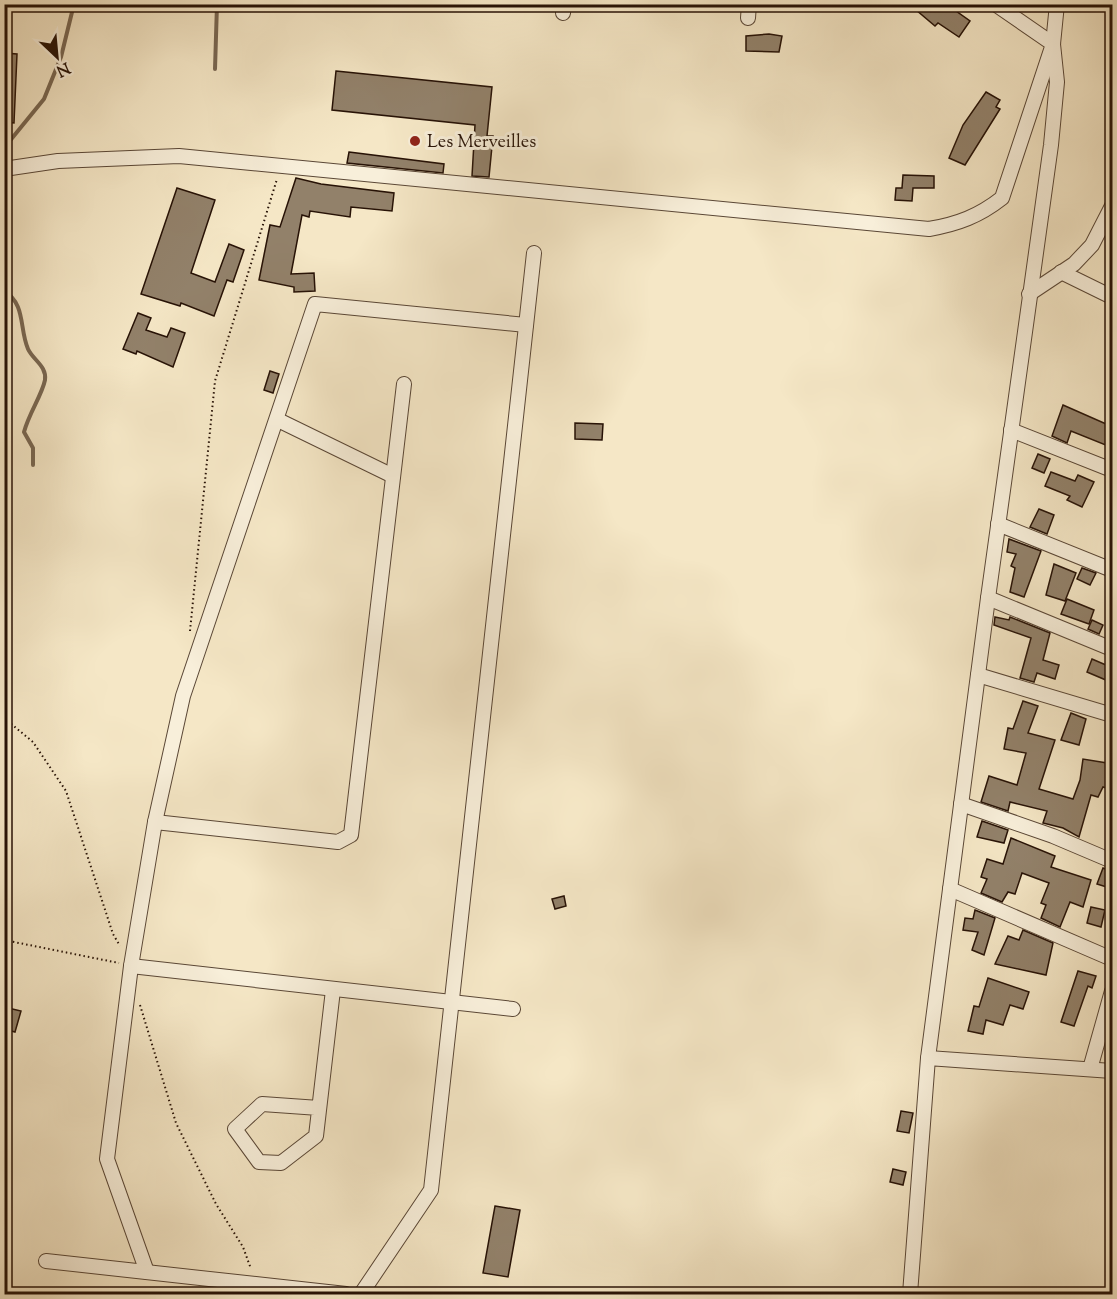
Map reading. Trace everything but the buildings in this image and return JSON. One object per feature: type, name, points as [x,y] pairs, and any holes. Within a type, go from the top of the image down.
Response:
[{"type":"street","points":[[995,4],[1053,44]]},
{"type":"street","points":[[910,1294],[928,1058],[988,598],[1051,145],[1057,82],[1053,44],[1057,4]]},
{"type":"street","points":[[4,169],[58,161],[179,156],[929,229],[957,225],[983,212],[1002,198],[1053,44]]},
{"type":"street","points":[[1029,294],[1061,273],[1092,245],[1113,206]]},
{"type":"street","points":[[361,1294],[431,1190],[534,252]]},
{"type":"street","points":[[1061,273],[1113,297]]},
{"type":"street","points":[[147,1272],[107,1159],[131,966],[155,822],[183,696],[278,420],[315,304],[526,325]]},
{"type":"street","points":[[155,822],[338,842],[351,836],[404,384]]},
{"type":"street","points":[[278,420],[393,476]]},
{"type":"street","points":[[1011,430],[1113,470]]},
{"type":"street","points":[[998,524],[1113,570]]},
{"type":"street","points":[[988,598],[1113,649]]},
{"type":"street","points":[[978,675],[1113,715]]},
{"type":"street","points":[[961,804],[1053,836],[1113,861]]},
{"type":"street","points":[[950,889],[1113,958]]},
{"type":"street","points":[[131,966],[513,1009]]},
{"type":"street","points":[[319,1108],[262,1104],[235,1129],[259,1162],[280,1163],[316,1136],[333,990]]},
{"type":"street","points":[[1090,1069],[1112,995]]},
{"type":"street","points":[[928,1058],[1113,1071]]},
{"type":"street","points":[[46,1261],[259,1288],[346,1294]]},
{"type":"path","points":[[189,638],[215,381],[281,167]]},
{"type":"path","points":[[4,717],[33,742],[66,791],[113,934],[131,966]]},
{"type":"path","points":[[4,940],[131,966]]},
{"type":"path","points":[[138,996],[148,1036],[176,1123],[216,1204],[243,1247],[259,1288]]},
{"type":"waterway","points":[[4,148],[44,99],[61,57],[74,4]]},
{"type":"waterway","points":[[215,69],[217,4]]},
{"type":"waterway","points":[[4,291],[16,303],[28,349],[42,367],[45,375],[43,386],[24,432],[33,448],[33,465]]},
{"type":"place","name":"Les Merveilles","points":[[415,141]]}]
